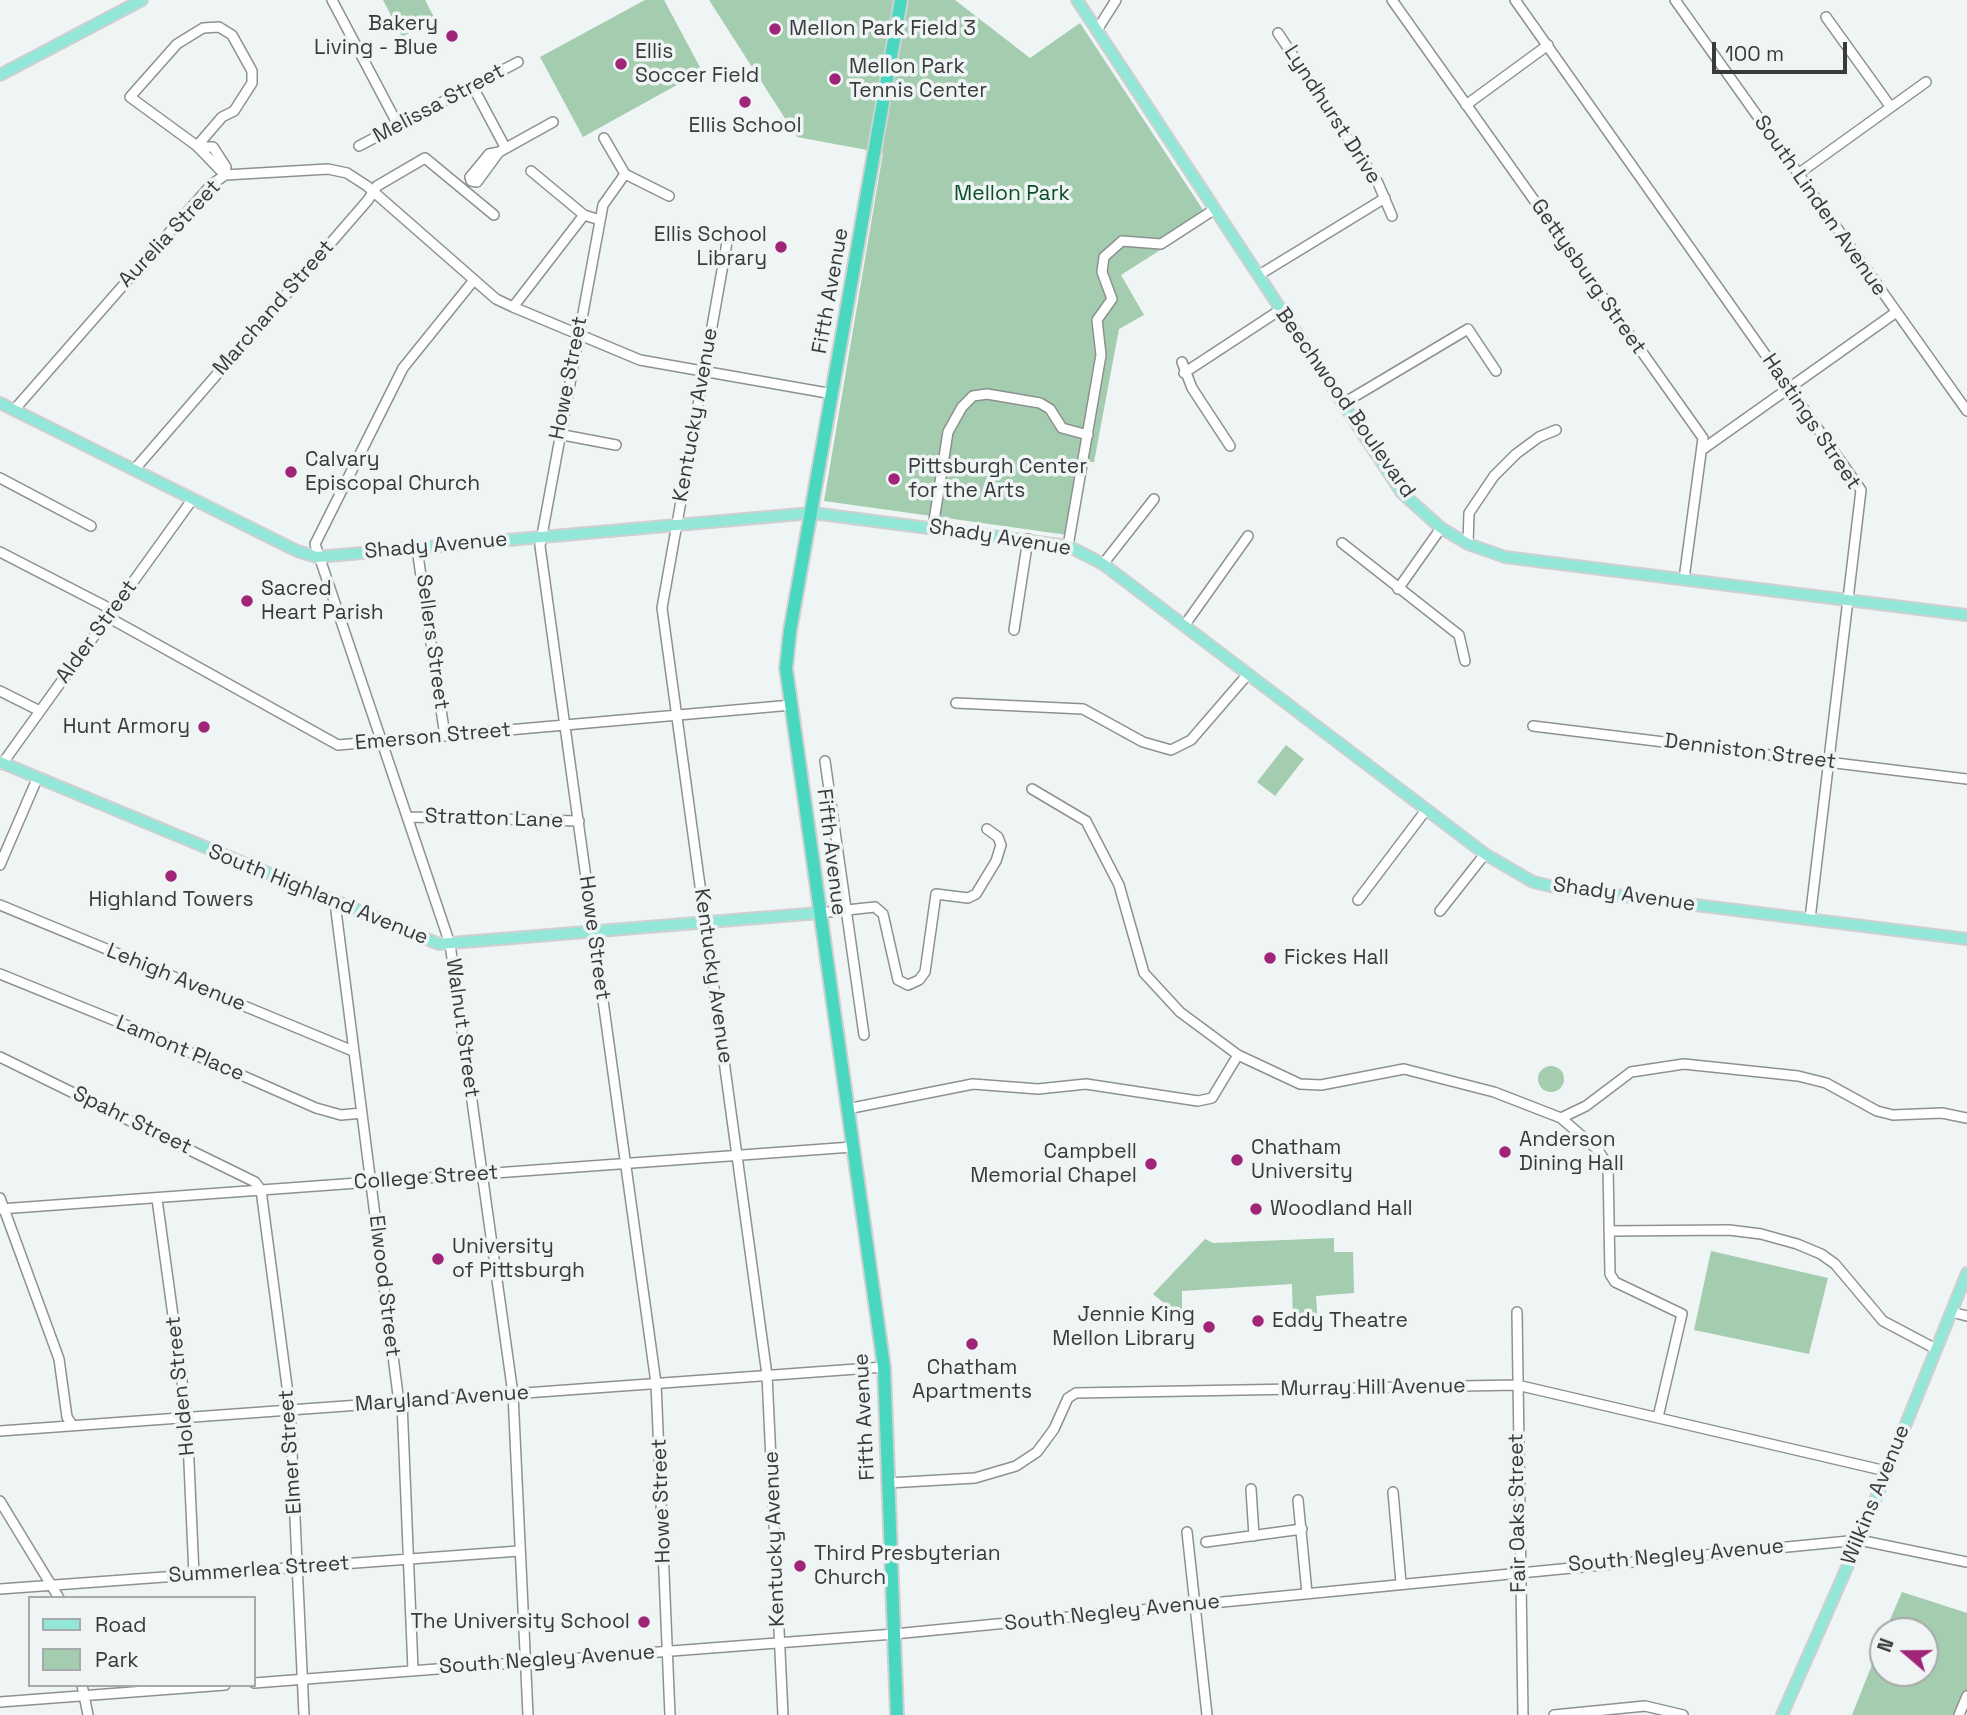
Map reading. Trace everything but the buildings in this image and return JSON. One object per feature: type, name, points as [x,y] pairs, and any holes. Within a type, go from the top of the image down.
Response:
[{"type":"highway","name":"Fifth Avenue","points":[[897,1715],[884,1367],[786,667],[901,0]]},
{"type":"main road","points":[[0,75],[142,0]]},
{"type":"main road","name":"Beechwood Boulevard","points":[[1077,0],[1402,493],[1441,528],[1468,544],[1505,556],[1967,615]]},
{"type":"main road","name":"Shady Avenue","points":[[0,403],[192,500],[297,551],[317,557],[812,513],[1068,546],[1102,565],[1184,625],[1485,854],[1533,882],[1560,888],[1967,939]]},
{"type":"main road","name":"South Highland Avenue","points":[[1,763],[439,944],[819,913]]},
{"type":"main road","name":"Wilkins Avenue","points":[[1782,1715],[1859,1540],[1967,1273]]},
{"type":"street","points":[[332,0],[398,125]]},
{"type":"street","points":[[1097,30],[1116,0]]},
{"type":"street","name":"Gettysburg Street","points":[[1392,0],[1703,438],[1703,449]]},
{"type":"street","name":"Hastings Street","points":[[1516,0],[1861,490],[1810,919]]},
{"type":"street","name":"South Linden Avenue","points":[[1675,0],[1967,411]]},
{"type":"street","points":[[1826,17],[1890,106]]},
{"type":"street","points":[[197,146],[222,117],[234,111],[252,83],[252,71],[232,35],[219,27],[202,28],[177,44],[130,97],[197,146],[225,175]]},
{"type":"street","name":"Lyndhurst Drive","points":[[1278,33],[1385,198],[1392,216]]},
{"type":"street","points":[[1466,105],[1548,45]]},
{"type":"street","name":"Melissa Street","points":[[359,146],[518,62]]},
{"type":"street","points":[[1798,174],[1926,82]]},
{"type":"street","points":[[473,87],[502,149],[554,122]]},
{"type":"street","points":[[604,138],[625,174],[669,196]]},
{"type":"street","name":"Marchand Street","points":[[134,470],[377,186],[425,158],[494,215]]},
{"type":"street","name":"Aurelia Street","points":[[14,410],[211,185],[225,175],[337,169],[373,192]]},
{"type":"street","points":[[531,171],[584,215],[600,220]]},
{"type":"street","name":"Howe Street","points":[[625,174],[603,205],[540,536],[656,1384],[670,1715]]},
{"type":"street","points":[[373,192],[496,299],[513,307],[640,360],[833,394]]},
{"type":"street","name":"Lyndhurst Drive","points":[[1259,275],[1385,198]]},
{"type":"street","points":[[1068,546],[1101,355],[1097,322],[1112,299],[1102,272],[1104,257],[1122,241],[1161,244],[1215,209]]},
{"type":"street","points":[[513,307],[584,215]]},
{"type":"street","name":"Kentucky Avenue","points":[[727,242],[662,608],[767,1375],[783,1715]]},
{"type":"street","points":[[317,557],[315,544],[403,368],[474,280]]},
{"type":"street","points":[[1184,373],[1280,310]]},
{"type":"street","points":[[1684,579],[1703,449],[1895,313]]},
{"type":"street","points":[[1342,404],[1468,329],[1496,371]]},
{"type":"street","points":[[1182,362],[1184,373],[1230,446]]},
{"type":"street","points":[[933,527],[947,438],[962,407],[973,396],[987,394],[1040,403],[1050,409],[1062,428],[1088,435]]},
{"type":"street","points":[[1468,544],[1469,513],[1494,476],[1516,454],[1539,437],[1556,430]]},
{"type":"street","points":[[558,434],[616,445]]},
{"type":"street","points":[[0,478],[91,526]]},
{"type":"street","points":[[1102,565],[1154,499]]},
{"type":"street","name":"Alder Street","points":[[1,763],[192,500]]},
{"type":"street","points":[[1398,589],[1441,528]]},
{"type":"street","points":[[1184,625],[1248,536]]},
{"type":"street","points":[[1014,630],[1028,539]]},
{"type":"street","points":[[1342,543],[1459,635],[1465,661]]},
{"type":"street","name":"Sellers Street","points":[[417,549],[445,736]]},
{"type":"street","name":"Emerson Street","points":[[0,552],[105,606],[115,621],[338,745],[792,705]]},
{"type":"street","name":"Walnut Street","points":[[317,557],[450,944],[513,1394],[528,1715]]},
{"type":"street","points":[[956,703],[1083,709],[1143,742],[1171,750],[1191,740],[1248,674]]},
{"type":"street","points":[[0,691],[40,711]]},
{"type":"street","name":"Denniston Street","points":[[1533,726],[1967,779]]},
{"type":"street","points":[[825,761],[864,1035]]},
{"type":"street","points":[[0,865],[37,779]]},
{"type":"street","points":[[1032,789],[1086,821],[1119,885],[1144,973],[1180,1012],[1238,1055],[1300,1084],[1321,1085],[1404,1069],[1494,1092],[1561,1118],[1598,1150],[1608,1166],[1610,1273],[1615,1282],[1682,1314],[1658,1417]]},
{"type":"street","points":[[1358,900],[1426,810]]},
{"type":"street","name":"Stratton Lane","points":[[408,817],[579,821]]},
{"type":"street","points":[[819,913],[875,907],[883,914],[898,980],[908,985],[919,980],[925,972],[936,894],[968,898],[976,894],[996,861],[1002,845],[998,837],[987,829]]},
{"type":"street","points":[[1440,911],[1485,854]]},
{"type":"street","name":"Elwood Street","points":[[335,903],[398,1395],[402,1402],[413,1670]]},
{"type":"street","name":"Lehigh Avenue","points":[[0,905],[353,1051]]},
{"type":"street","name":"Lamont Place","points":[[0,974],[148,1034],[316,1108],[341,1115],[362,1113]]},
{"type":"street","points":[[847,1109],[973,1084],[1038,1089],[1086,1084],[1198,1101],[1212,1098],[1238,1055]]},
{"type":"street","name":"Spahr Street","points":[[0,1056],[256,1182],[261,1190]]},
{"type":"street","points":[[1561,1118],[1586,1105],[1631,1072],[1684,1064],[1798,1076],[1826,1083],[1877,1111],[1893,1115],[1942,1114],[1967,1118]]},
{"type":"street","name":"College Street","points":[[2,1208],[157,1199],[852,1147]]},
{"type":"street","name":"Elmer Street","points":[[261,1190],[290,1409],[304,1715]]},
{"type":"street","points":[[0,1198],[59,1359],[67,1417],[72,1426]]},
{"type":"street","name":"Holden Street","points":[[157,1199],[187,1418],[194,1575]]},
{"type":"street","points":[[1609,1231],[1729,1230],[1761,1234],[1797,1244],[1821,1254],[1835,1264],[1883,1321],[1936,1349]]},
{"type":"street","name":"Fair Oaks Street","points":[[1517,1312],[1518,1572],[1523,1715]]},
{"type":"street","points":[[1951,1312],[1967,1316]]},
{"type":"street","name":"Maryland Avenue","points":[[0,1431],[884,1367]]},
{"type":"street","name":"Murray Hill Avenue","points":[[888,1483],[975,1478],[1016,1466],[1037,1452],[1054,1429],[1069,1398],[1076,1393],[1517,1385],[1886,1471]]},
{"type":"street","points":[[1251,1489],[1254,1536]]},
{"type":"street","points":[[1393,1492],[1401,1583]]},
{"type":"street","points":[[1298,1500],[1307,1593]]},
{"type":"street","points":[[0,1501],[58,1596]]},
{"type":"street","points":[[1206,1542],[1302,1529]]},
{"type":"street","points":[[1187,1532],[1207,1715]]},
{"type":"street","name":"South Negley Avenue","points":[[256,1683],[894,1634],[1859,1540],[1967,1562]]},
{"type":"street","name":"Summerlea Street","points":[[0,1589],[519,1551]]},
{"type":"street","points":[[82,1687],[88,1715]]},
{"type":"street","points":[[0,1702],[199,1687]]},
{"type":"street","points":[[1959,1715],[1967,1696]]},
{"type":"street","points":[[1554,1715],[1645,1706],[1683,1715]]},
{"type":"green space","points":[[383,0],[425,0],[435,19],[402,37]]},
{"type":"green space","name":"Ellis Soccer Field","points":[[645,0],[664,0],[702,71],[583,137],[540,57]]},
{"type":"green space","name":"Mellon Park","points":[[709,0],[955,0],[1030,58],[1080,23],[1209,219],[1121,275],[1144,315],[1119,329],[1094,462],[1087,462],[1075,536],[824,501],[883,153],[797,137]]},
{"type":"green space","points":[[1286,745],[1304,759],[1275,796],[1257,782]]},
{"type":"green space","points":[[1551,1066],[1561,1069],[1564,1079],[1561,1089],[1551,1092],[1541,1089],[1538,1079],[1541,1069]]},
{"type":"green space","points":[[1334,1238],[1334,1252],[1353,1252],[1354,1293],[1316,1296],[1318,1325],[1306,1325],[1306,1320],[1293,1321],[1292,1284],[1182,1291],[1182,1318],[1153,1294],[1205,1239],[1213,1243]]},
{"type":"green space","points":[[1711,1251],[1828,1278],[1809,1354],[1694,1330]]},
{"type":"green space","points":[[1902,1592],[1967,1613],[1967,1696],[1959,1715],[1852,1715],[1869,1672],[1869,1687],[1939,1687],[1939,1617],[1891,1617]]},
{"type":"place","name":"Mellon Park Field 3","points":[[775,29]]},
{"type":"place","name":"Bakery Living - Blue","points":[[452,36]]},
{"type":"place","name":"Ellis Soccer Field","points":[[621,64]]},
{"type":"place","name":"Mellon Park Tennis Center","points":[[835,79]]},
{"type":"place","name":"Ellis School","points":[[745,102]]},
{"type":"place","name":"Ellis School Library","points":[[781,247]]},
{"type":"place","name":"Calvary Episcopal Church","points":[[291,472]]},
{"type":"place","name":"Pittsburgh Center for the Arts","points":[[894,479]]},
{"type":"place","name":"Sacred Heart Parish","points":[[247,601]]},
{"type":"place","name":"Hunt Armory","points":[[204,727]]},
{"type":"place","name":"Highland Towers","points":[[171,876]]},
{"type":"place","name":"Fickes Hall","points":[[1270,958]]},
{"type":"place","name":"Anderson Dining Hall","points":[[1505,1152]]},
{"type":"place","name":"Chatham University","points":[[1237,1160]]},
{"type":"place","name":"Campbell Memorial Chapel","points":[[1151,1164]]},
{"type":"place","name":"Woodland Hall","points":[[1256,1209]]},
{"type":"place","name":"University of Pittsburgh","points":[[438,1259]]},
{"type":"place","name":"Eddy Theatre","points":[[1258,1321]]},
{"type":"place","name":"Jennie King Mellon Library","points":[[1209,1327]]},
{"type":"place","name":"Chatham Apartments","points":[[972,1344]]},
{"type":"place","name":"Third Presbyterian Church","points":[[800,1566]]},
{"type":"place","name":"The University School","points":[[644,1622]]}]
